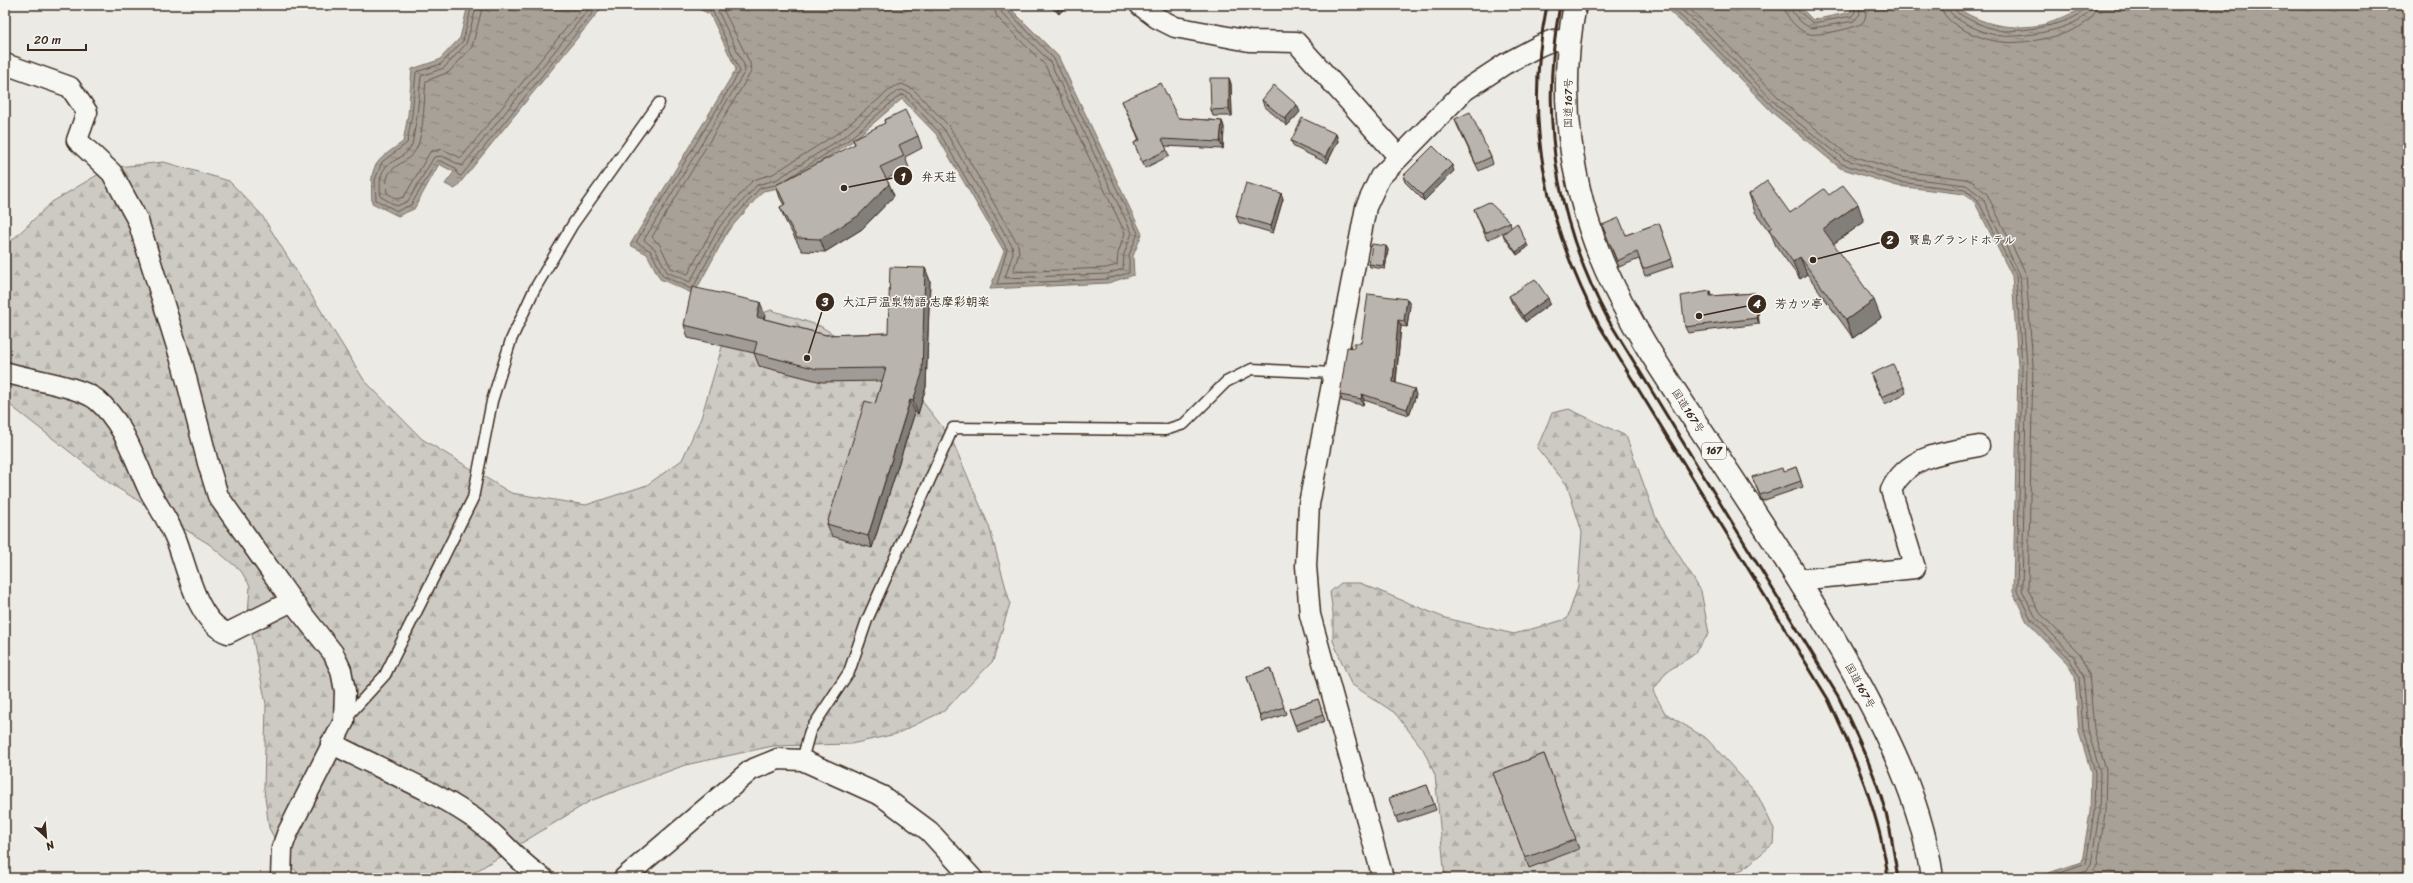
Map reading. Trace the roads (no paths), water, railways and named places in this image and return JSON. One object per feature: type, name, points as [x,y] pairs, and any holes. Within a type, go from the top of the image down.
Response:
[{"type":"highway","name":"国道167号","points":[[1576,5],[1568,41],[1568,132],[1581,199],[1606,270],[1650,353],[1798,580],[1856,676],[1882,725],[1906,778],[1920,817],[1932,878]]},
{"type":"street","points":[[1140,5],[1157,18],[1175,27],[1249,41],[1296,42],[1399,157]]},
{"type":"street","points":[[1383,878],[1310,615],[1306,566],[1309,504],[1366,207],[1380,177],[1464,91],[1505,64],[1553,40],[1568,41]]},
{"type":"street","points":[[5,64],[70,87],[87,112],[77,140],[112,173],[138,221],[184,366],[208,464],[218,496],[292,601],[333,652],[341,670],[345,691],[344,720],[331,743],[282,848],[281,878]]},
{"type":"street","points":[[5,372],[84,392],[96,399],[110,413],[124,434],[148,488],[176,537],[203,611],[220,631],[228,633],[292,601]]},
{"type":"street","points":[[1798,580],[1915,568],[1891,490],[1898,477],[1924,459],[1942,452],[1979,446]]},
{"type":"street","points":[[331,743],[378,768],[429,792],[470,815],[499,838],[529,869],[543,878]]},
{"type":"street","points":[[624,878],[751,770],[778,759],[802,760],[882,796],[929,831],[972,878]]},
{"type":"lane","points":[[344,720],[385,675],[473,498],[492,401],[511,340],[534,290],[573,224],[659,103]]},
{"type":"lane","points":[[802,760],[810,731],[849,672],[867,620],[953,428],[1165,430],[1184,424],[1226,382],[1252,369],[1334,373]]},
{"type":"water","points":[[468,5],[604,5],[455,189],[445,184],[454,172],[439,164],[414,209],[398,216],[372,203],[373,172],[379,160],[403,142],[408,115],[412,69],[439,60],[460,38]]},
{"type":"water","points":[[690,5],[1007,5],[1058,56],[1142,234],[1133,256],[1134,275],[1108,283],[990,289],[1004,251],[936,134],[902,99],[850,143],[779,188],[763,191],[728,231],[694,294],[660,279],[647,254],[630,245],[736,69],[710,14]]},
{"type":"water","points":[[1662,5],[1798,5],[1813,20],[1851,12],[1850,5],[1953,5],[1975,18],[1986,22],[2009,27],[2021,27],[2050,23],[2080,10],[2083,5],[2408,5],[2408,878],[2033,878],[2082,862],[2090,812],[2091,772],[2079,732],[2075,677],[2067,663],[2027,622],[2013,592],[2018,366],[2012,276],[1974,201],[1964,194],[1897,186],[1840,168],[1774,114],[1704,42]]},
{"type":"railway","points":[[1547,5],[1540,48],[1537,90],[1539,130],[1544,170],[1552,209],[1580,286],[1599,325],[1828,699],[1857,764],[1873,809],[1888,878]]},
{"type":"railway","points":[[1560,5],[1554,47],[1551,88],[1552,128],[1556,168],[1564,207],[1576,245],[1591,283],[1609,321],[1838,696],[1861,745],[1881,795],[1890,830],[1898,878]]},
{"type":"place","name":"弁天荘","points":[[844,188]]},
{"type":"place","name":"賢島グランドホテル","points":[[1813,260]]},
{"type":"place","name":"芳カツ亭","points":[[1699,316]]},
{"type":"place","name":"大江戸温泉物語 志摩彩朝楽","points":[[807,358]]}]
